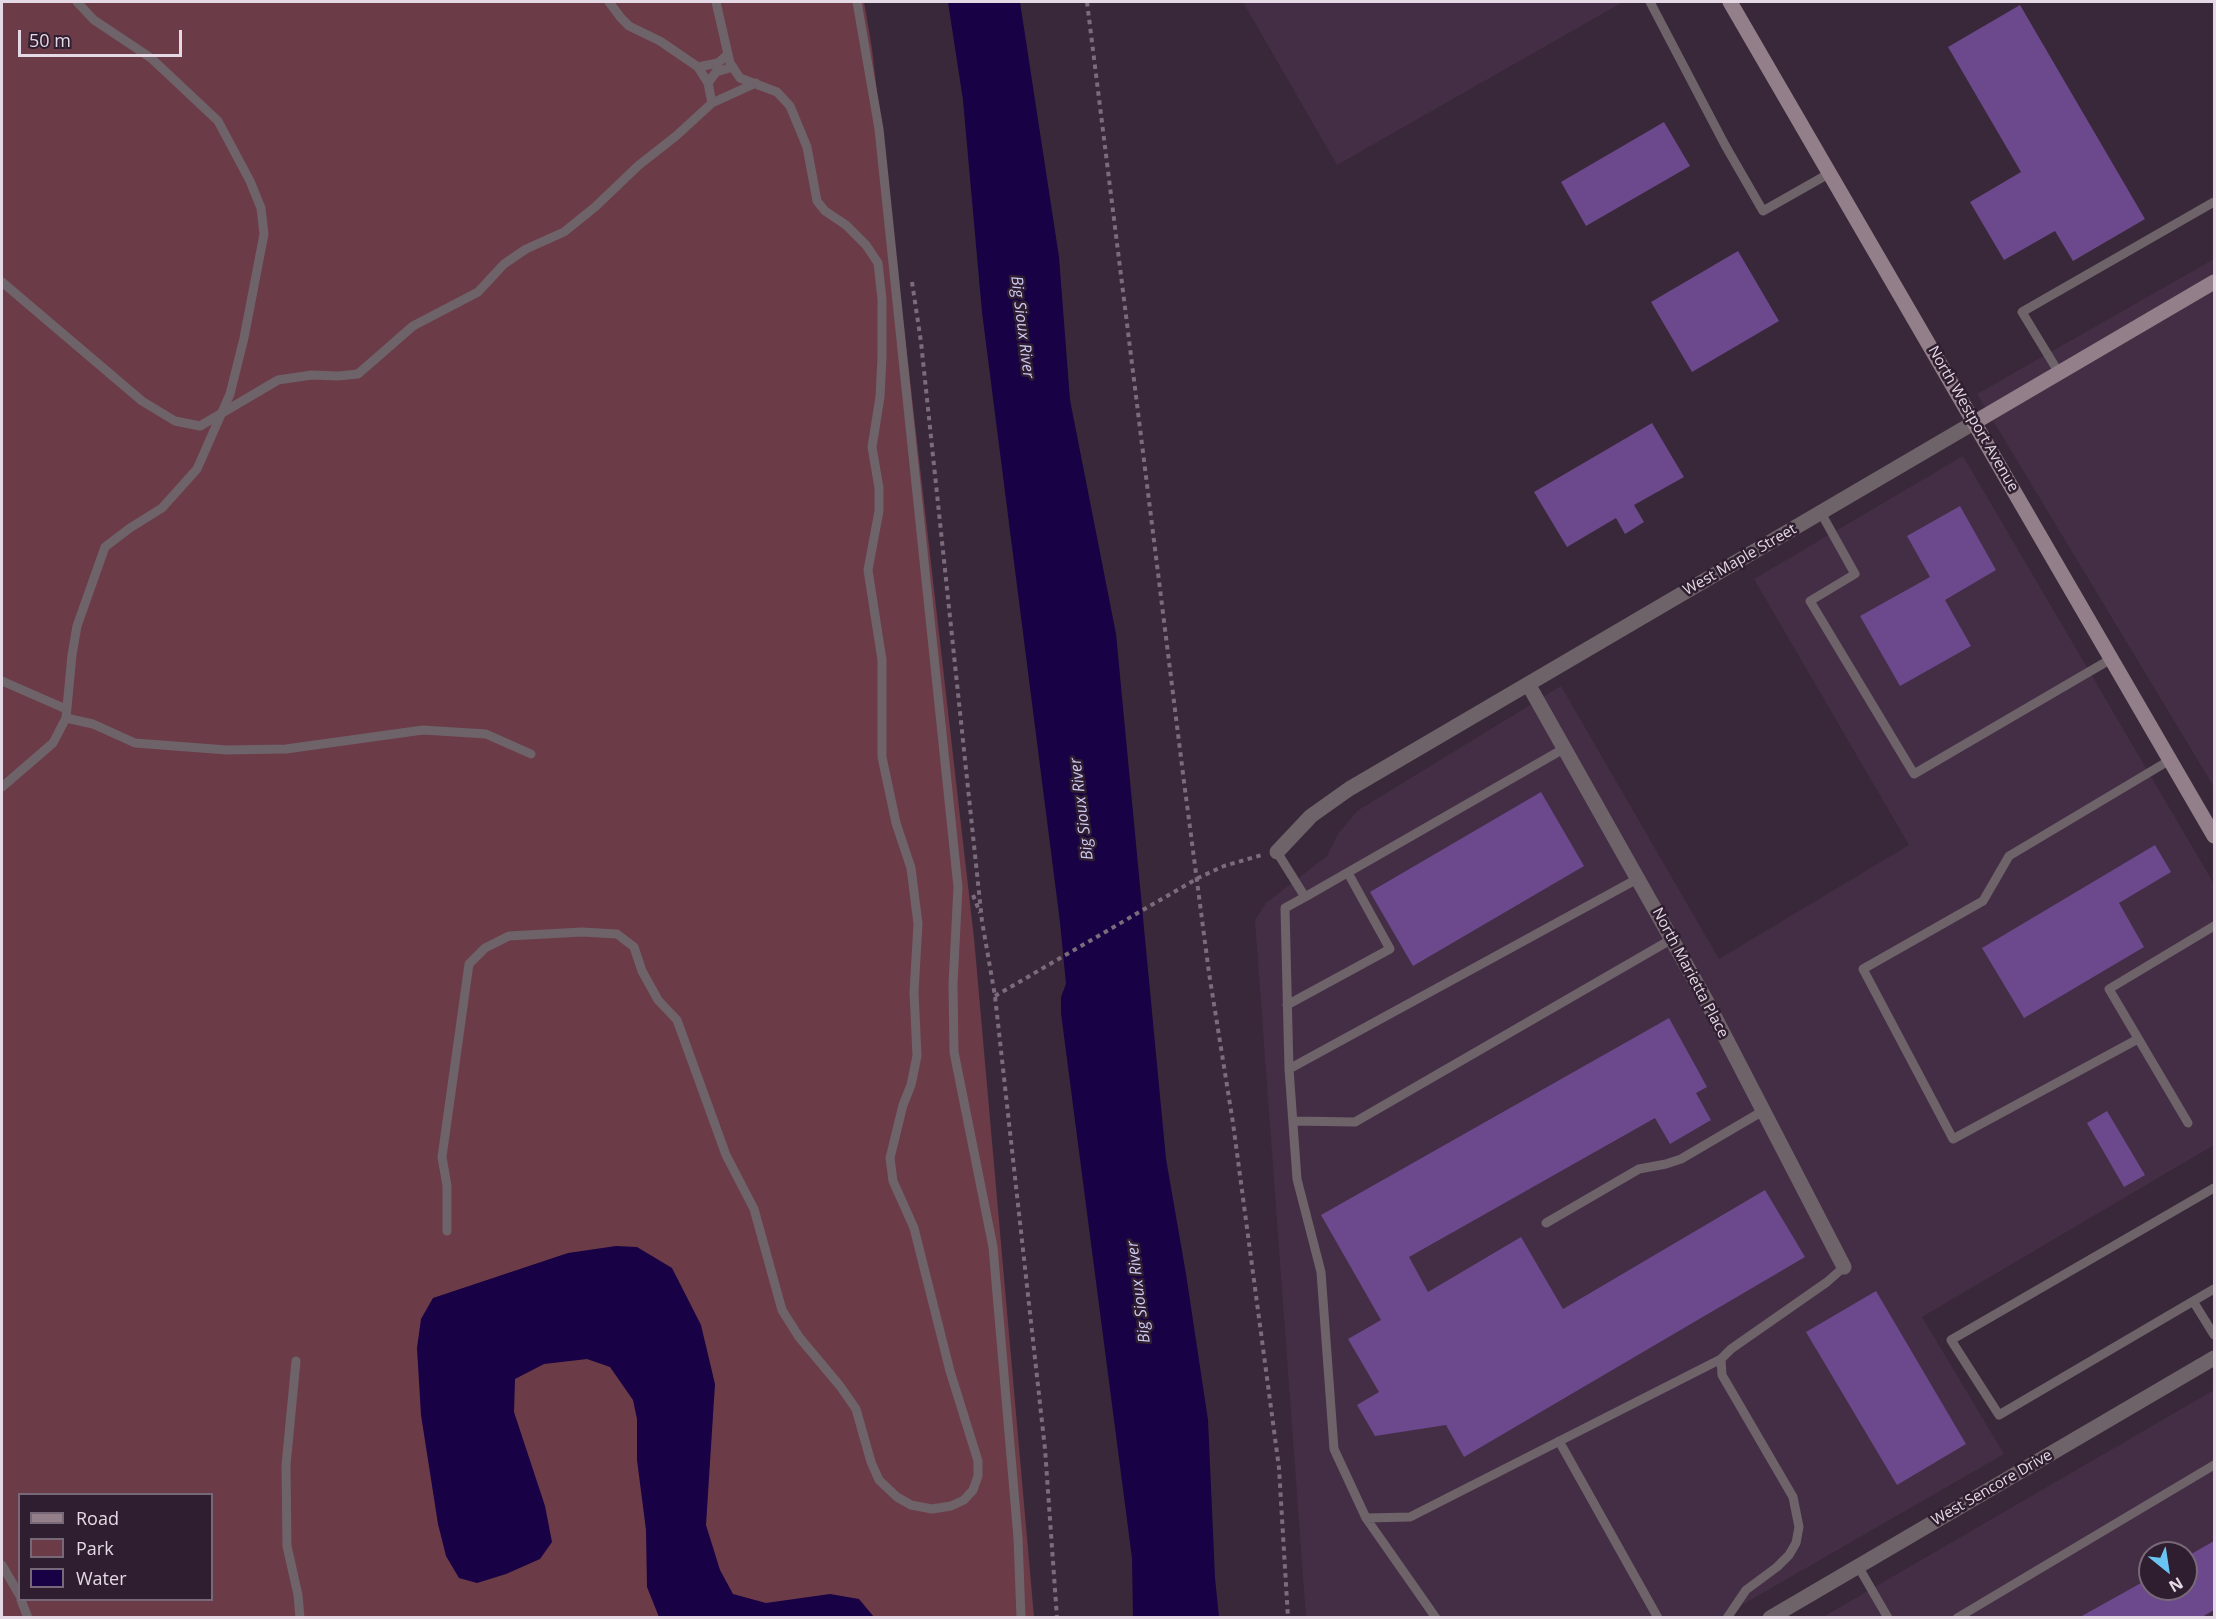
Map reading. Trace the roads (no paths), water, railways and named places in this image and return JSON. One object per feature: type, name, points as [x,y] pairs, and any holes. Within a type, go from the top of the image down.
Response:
[{"type":"main road","name":"North Westport Avenue","points":[[1730,2],[2214,836]]},
{"type":"main road","name":"West Maple Street","points":[[1975,422],[2214,282]]},
{"type":"street","name":"West Maple Street","points":[[1277,852],[1293,833],[1327,803],[1975,422]]},
{"type":"street","name":"North Marietta Place","points":[[1528,684],[1639,878],[1844,1267]]},
{"type":"street","name":"West Sencore Drive","points":[[1770,1617],[2214,1358]]},
{"type":"lane","points":[[2,787],[52,743],[66,714],[77,626],[105,547],[162,508],[196,469],[230,394],[264,234],[261,208],[250,181],[218,120],[151,58],[94,20],[77,2]]},
{"type":"lane","points":[[609,2],[628,26],[660,41],[698,67],[708,82],[712,103]]},
{"type":"lane","points":[[447,1231],[447,1186],[442,1157],[469,964],[485,948],[509,936],[582,932],[617,934],[634,947],[642,971],[658,1000],[677,1020],[726,1155],[753,1209],[782,1310],[799,1337],[856,1409],[871,1462],[879,1480],[897,1497],[911,1504],[932,1509],[951,1506],[964,1500],[974,1490],[978,1476],[978,1461],[950,1371],[914,1228],[893,1181],[890,1158],[917,1056],[914,992],[918,924],[911,868],[896,823],[882,757],[882,660],[868,570],[879,511],[879,488],[872,447],[880,396],[882,357],[882,299],[878,263],[866,245],[846,225],[825,211],[817,201],[807,147],[790,106],[777,92],[740,78],[733,67],[716,2]]},
{"type":"lane","points":[[857,2],[880,141],[958,887],[953,984],[954,1052],[993,1247],[1018,1538],[1021,1617]]},
{"type":"lane","points":[[1650,2],[1725,145],[1763,211],[1830,173]]},
{"type":"lane","points":[[698,67],[717,63],[728,54]]},
{"type":"lane","points":[[708,82],[716,72],[733,67]]},
{"type":"lane","points":[[2,282],[142,401],[176,421],[200,426],[278,380],[312,375],[358,374],[413,326],[478,292],[504,264],[526,249],[564,232],[596,207],[639,165],[676,136],[712,103],[756,83]]},
{"type":"lane","points":[[2059,373],[2022,312],[2214,202]]},
{"type":"lane","points":[[1821,513],[1855,573],[1810,601],[1914,774],[2112,659]]},
{"type":"lane","points":[[2,681],[66,714],[135,743],[227,750],[286,749],[423,730],[486,734],[531,754]]},
{"type":"lane","points":[[1436,1617],[1366,1518],[1334,1449],[1321,1272],[1298,1179],[1289,1069],[1286,908],[1565,748]]},
{"type":"lane","points":[[2138,1039],[1953,1139],[1863,969],[1983,901],[2008,856],[2170,760]]},
{"type":"lane","points":[[1277,852],[1305,897]]},
{"type":"lane","points":[[1287,1005],[1390,950],[1347,873]]},
{"type":"lane","points":[[1289,1069],[1639,878]]},
{"type":"lane","points":[[2188,1123],[2109,989],[2214,926]]},
{"type":"lane","points":[[1293,1121],[1355,1122],[1672,939]]},
{"type":"lane","points":[[1546,1223],[1639,1169],[1681,1159],[1763,1111]]},
{"type":"lane","points":[[2214,1188],[1951,1340],[1999,1414],[2214,1289]]},
{"type":"lane","points":[[1366,1518],[1410,1517],[1720,1359],[1827,1282],[1844,1267]]},
{"type":"lane","points":[[2193,1301],[2214,1335]]},
{"type":"lane","points":[[1720,1359],[1722,1375],[1793,1497],[1799,1527],[1796,1543],[1789,1555],[1746,1590],[1727,1617]]},
{"type":"lane","points":[[296,1361],[286,1465],[286,1500],[287,1546],[298,1595],[300,1617]]},
{"type":"lane","points":[[1559,1441],[1658,1617]]},
{"type":"lane","points":[[1957,1617],[2214,1465]]},
{"type":"lane","points":[[2,1564],[18,1594]]},
{"type":"lane","points":[[1858,1566],[1888,1617]]},
{"type":"lane","points":[[21,1601],[28,1617]]},
{"type":"water","name":"Big Sioux River","points":[[948,2],[1020,2],[1059,257],[1070,400],[1116,634],[1166,1159],[1208,1420],[1215,1578],[1219,1617],[1133,1617],[1132,1558],[1061,1013],[1061,997],[1066,984],[1060,922],[982,312],[963,100]]},
{"type":"water","points":[[616,1246],[637,1247],[672,1268],[701,1325],[715,1384],[706,1525],[720,1570],[733,1594],[766,1603],[830,1594],[859,1599],[874,1617],[659,1617],[647,1587],[646,1530],[637,1460],[637,1419],[633,1400],[610,1367],[587,1359],[544,1364],[515,1379],[514,1412],[545,1506],[552,1542],[540,1559],[506,1574],[477,1583],[459,1578],[446,1556],[438,1524],[421,1415],[417,1348],[421,1319],[433,1298],[568,1253]]}]
